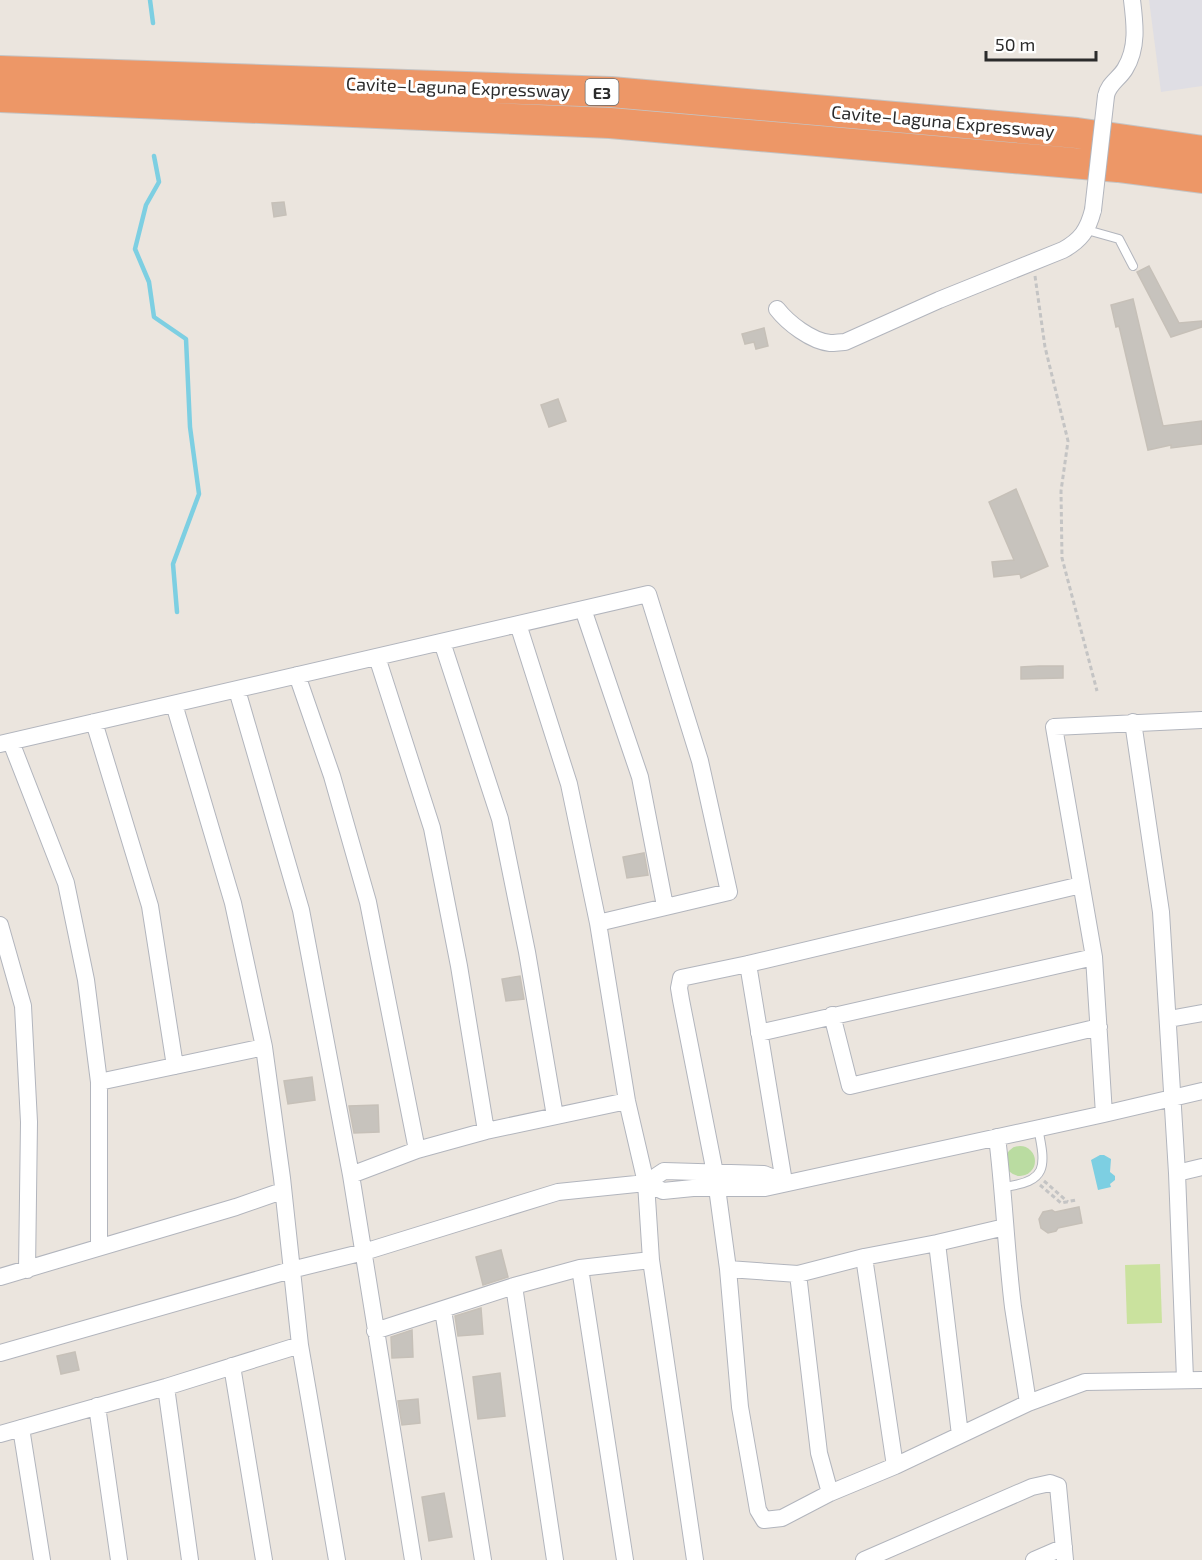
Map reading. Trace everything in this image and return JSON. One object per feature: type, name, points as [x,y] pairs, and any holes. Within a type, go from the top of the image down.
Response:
[{"type":"highway","name":"Cavite–Laguna Expressway","points":[[0,71],[611,92],[1077,133],[1202,150]]},
{"type":"highway","name":"Cavite–Laguna Expressway","points":[[0,97],[610,123],[1107,166],[1202,178]]},
{"type":"street","points":[[777,309],[788,323],[817,339],[830,343],[845,342],[939,300],[1035,263],[1076,242],[1087,230],[1093,210],[1106,96],[1111,85],[1124,71],[1134,46],[1136,31],[1132,0]]},
{"type":"street","points":[[99,1246],[99,1082],[86,981],[66,883],[5,743],[648,594],[700,761],[729,892],[598,923]]},
{"type":"street","points":[[583,609],[640,777],[665,906]]},
{"type":"street","points":[[518,624],[569,784],[598,923],[627,1101],[646,1183],[651,1260],[689,1558]]},
{"type":"street","points":[[442,642],[500,819],[527,952],[555,1116]]},
{"type":"street","points":[[376,657],[432,828],[459,966],[486,1131]]},
{"type":"street","points":[[297,675],[332,776],[368,902],[417,1149]]},
{"type":"street","points":[[237,690],[301,910],[351,1175],[413,1560]]},
{"type":"street","points":[[174,704],[234,903],[264,1047],[300,1345],[337,1560]]},
{"type":"street","points":[[1104,1114],[1094,957],[1054,727],[1202,720]]},
{"type":"street","points":[[94,722],[150,906],[175,1066]]},
{"type":"street","points":[[1081,885],[681,978],[679,988],[715,1180],[728,1269],[740,1407],[758,1510],[764,1520],[782,1518],[830,1493],[895,1466],[1028,1403],[1085,1382],[1193,1379],[1177,1173],[1161,912],[1133,722]]},
{"type":"street","points":[[0,925],[23,1006],[29,1122],[27,1270]]},
{"type":"street","points":[[759,1033],[1094,957]]},
{"type":"street","points":[[748,964],[784,1182]]},
{"type":"street","points":[[1169,1019],[1202,1013]]},
{"type":"street","points":[[832,1015],[850,1086],[1098,1027]]},
{"type":"street","points":[[99,1082],[264,1047]]},
{"type":"street","points":[[0,1353],[291,1270],[364,1252],[558,1192],[646,1183],[663,1191],[715,1180],[765,1188],[1202,1091]]},
{"type":"street","points":[[351,1175],[417,1149],[486,1131],[627,1101]]},
{"type":"street","points":[[997,1137],[1004,1187],[1005,1227],[1013,1307],[1028,1403]]},
{"type":"street","points":[[1177,1173],[1202,1167]]},
{"type":"street","points":[[0,1277],[236,1207],[282,1191]]},
{"type":"street","points":[[728,1269],[798,1274],[864,1257],[1005,1227]]},
{"type":"street","points":[[937,1243],[960,1435]]},
{"type":"street","points":[[864,1257],[895,1466]]},
{"type":"street","points":[[375,1330],[514,1286],[580,1268],[651,1260]]},
{"type":"street","points":[[580,1268],[625,1560]]},
{"type":"street","points":[[798,1274],[819,1453],[830,1493]]},
{"type":"street","points":[[514,1286],[555,1560]]},
{"type":"street","points":[[442,1310],[483,1560]]},
{"type":"street","points":[[0,1434],[166,1387],[300,1345]]},
{"type":"street","points":[[232,1366],[264,1560]]},
{"type":"street","points":[[166,1387],[190,1560]]},
{"type":"street","points":[[97,1406],[119,1560]]},
{"type":"street","points":[[21,1428],[42,1560]]},
{"type":"street","points":[[864,1560],[1032,1487],[1050,1483],[1058,1486],[1064,1553],[1034,1560]]},
{"type":"lane","points":[[1087,230],[1119,238],[1133,266]]},
{"type":"lane","points":[[1004,1187],[1021,1185],[1036,1177],[1044,1160],[1038,1128]]},
{"type":"path","points":[[1035,263],[1035,282],[1045,347],[1068,441],[1060,491],[1062,558],[1097,691]]},
{"type":"path","points":[[1036,1177],[1060,1203],[1076,1200]]},
{"type":"shaded area","points":[[1149,0],[1202,0],[1202,86],[1161,92]]},
{"type":"green space","points":[[1020,1146],[1031,1150],[1035,1161],[1031,1172],[1020,1176],[1009,1172],[1005,1161],[1009,1150]]},
{"type":"green space","points":[[1160,1264],[1162,1323],[1127,1324],[1125,1265]]},
{"type":"water","points":[[1100,1155],[1111,1159],[1110,1172],[1115,1176],[1115,1180],[1110,1184],[1111,1187],[1098,1190],[1091,1160]]},
{"type":"building","points":[[284,202],[286,215],[274,217],[272,203]]},
{"type":"building","points":[[1149,266],[1179,323],[1202,321],[1202,327],[1171,337],[1137,272]]},
{"type":"building","points":[[1133,299],[1163,426],[1202,421],[1202,444],[1171,448],[1171,445],[1148,450],[1119,326],[1116,327],[1111,305]]},
{"type":"building","points":[[764,328],[768,346],[756,349],[754,342],[745,344],[742,334]]},
{"type":"building","points":[[558,399],[566,421],[549,427],[541,405]]},
{"type":"building","points":[[1016,489],[1048,566],[1021,578],[1020,574],[994,577],[992,562],[1014,560],[989,502]]},
{"type":"building","points":[[1063,666],[1063,678],[1021,679],[1021,667]]},
{"type":"building","points":[[644,853],[648,875],[627,878],[623,857]]},
{"type":"building","points":[[520,976],[524,999],[506,1001],[502,979]]},
{"type":"building","points":[[312,1077],[315,1100],[288,1104],[284,1081]]},
{"type":"building","points":[[378,1105],[379,1132],[354,1133],[349,1106]]},
{"type":"building","points":[[1079,1207],[1082,1223],[1058,1228],[1048,1233],[1041,1228],[1039,1219],[1043,1212]]},
{"type":"building","points":[[501,1250],[508,1277],[483,1285],[476,1257]]},
{"type":"building","points":[[481,1308],[483,1334],[458,1336],[455,1316]]},
{"type":"building","points":[[412,1330],[413,1357],[392,1358],[391,1337]]},
{"type":"building","points":[[75,1352],[79,1370],[61,1374],[57,1356]]},
{"type":"building","points":[[500,1373],[505,1416],[478,1419],[473,1377]]},
{"type":"building","points":[[418,1399],[420,1423],[402,1425],[398,1401]]},
{"type":"building","points":[[444,1493],[452,1537],[429,1541],[422,1497]]},
{"type":"waterway","points":[[150,0],[153,23]]},
{"type":"waterway","points":[[154,156],[159,182],[146,205],[135,249],[149,282],[154,317],[186,339],[190,427],[199,494],[173,564],[177,612]]}]
